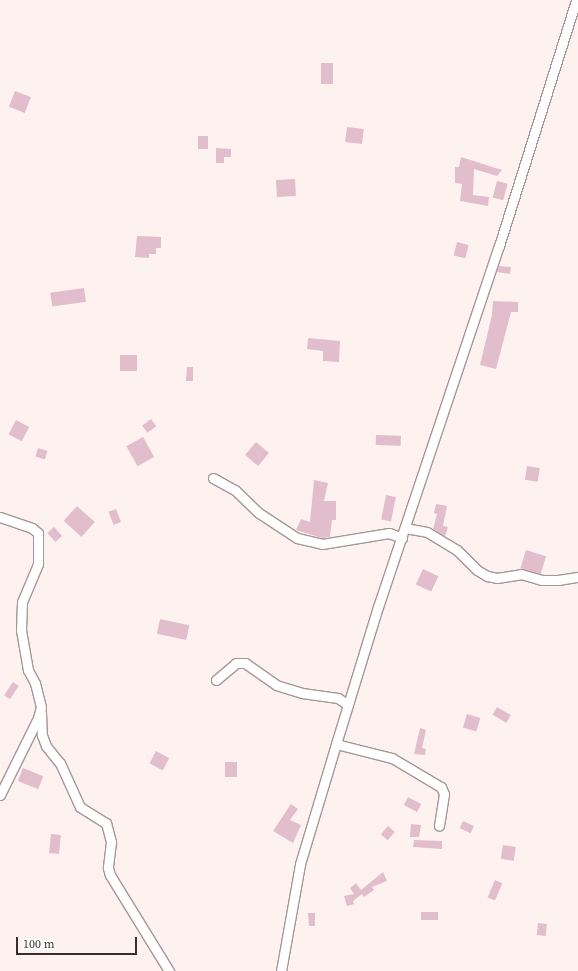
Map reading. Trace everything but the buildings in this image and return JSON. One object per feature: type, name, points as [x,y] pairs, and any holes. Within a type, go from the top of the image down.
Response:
[{"type":"street","points":[[281,971],[300,864],[336,744],[405,528],[499,246],[576,0]]},
{"type":"street","points":[[213,478],[235,490],[259,513],[297,538],[322,544],[389,533],[402,538]]},
{"type":"street","points":[[0,517],[32,528],[38,533],[38,564],[22,602],[21,630],[28,670],[36,683],[41,707],[42,735],[46,746],[60,763],[80,807],[106,823],[111,842],[110,875],[169,971]]},
{"type":"street","points":[[405,528],[427,532],[456,550],[477,570],[487,576],[497,578],[521,574],[542,580],[578,578]]},
{"type":"street","points":[[216,680],[236,663],[245,663],[276,685],[302,694],[338,698],[348,705]]},
{"type":"street","points":[[0,795],[38,718],[41,707]]},
{"type":"street","points":[[336,744],[392,758],[441,788],[444,794],[439,826]]}]
